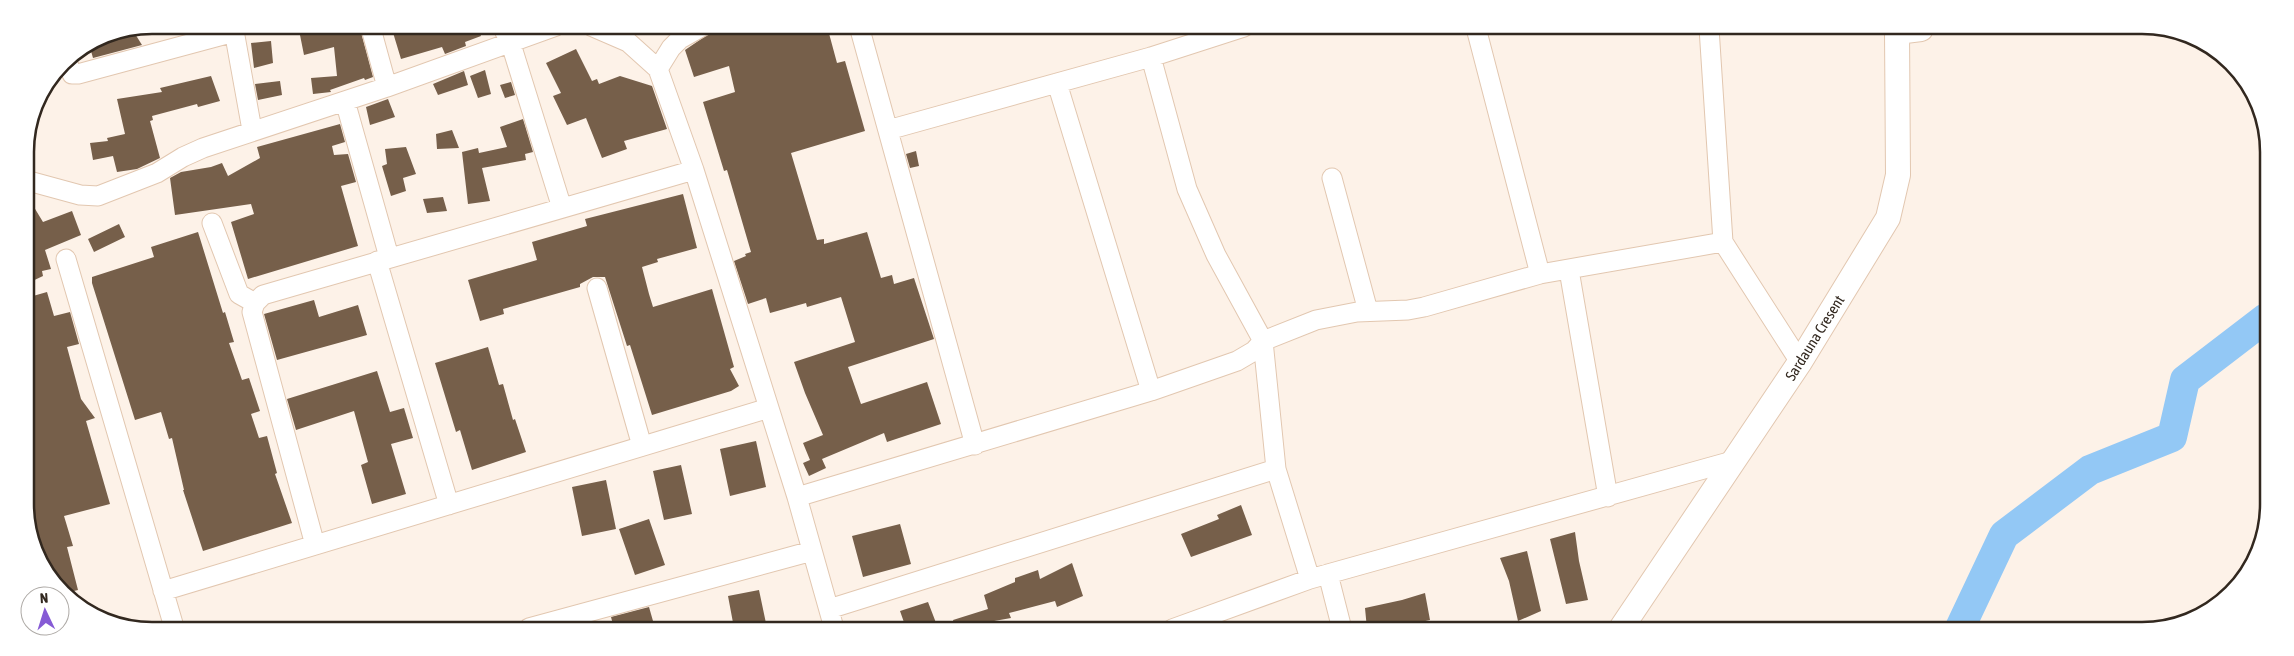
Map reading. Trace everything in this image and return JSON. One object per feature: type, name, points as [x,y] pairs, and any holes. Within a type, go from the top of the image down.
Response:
[{"type":"street","points":[[69,67],[72,74],[78,74],[216,34]]},
{"type":"street","points":[[234,34],[252,130]]},
{"type":"street","points":[[372,34],[387,87]]},
{"type":"street","points":[[506,34],[511,44],[562,208]]},
{"type":"street","points":[[34,182],[80,195],[98,196],[157,173],[183,156],[203,148],[252,130],[387,87],[536,34]]},
{"type":"street","points":[[625,34],[658,69],[694,170],[797,497],[832,622]]},
{"type":"street","points":[[658,69],[671,48],[680,39],[689,34]]},
{"type":"street","points":[[861,34],[975,445]]},
{"type":"street","points":[[888,130],[1151,57],[1222,34]]},
{"type":"street","points":[[1478,34],[1540,274]]},
{"type":"street","points":[[1709,34],[1723,242],[1800,362]]},
{"type":"street","name":"Sardauna Cresent","points":[[1625,622],[1800,362],[1888,218],[1898,175],[1897,34]]},
{"type":"street","points":[[1151,57],[1187,188],[1216,255],[1263,341],[1276,469],[1339,622]]},
{"type":"street","points":[[1057,83],[1151,391]]},
{"type":"street","points":[[345,101],[383,259],[449,505]]},
{"type":"street","points":[[315,545],[252,312],[255,303],[263,295],[694,170]]},
{"type":"street","points":[[1332,178],[1368,311]]},
{"type":"street","points":[[212,223],[239,294],[255,303]]},
{"type":"street","points":[[797,497],[1151,391],[1237,361],[1254,351],[1263,341],[1316,320],[1368,311],[1408,310],[1424,307],[1540,274],[1723,242]]},
{"type":"street","points":[[66,259],[172,622]]},
{"type":"street","points":[[1570,270],[1608,496]]},
{"type":"street","points":[[597,288],[642,446]]},
{"type":"street","points":[[163,591],[769,408]]},
{"type":"street","points":[[1192,622],[1319,577],[1736,460]]},
{"type":"street","points":[[829,609],[1276,469]]},
{"type":"street","points":[[551,622],[812,551]]},
{"type":"building","points":[[300,34],[361,34],[373,77],[365,80],[364,78],[330,90],[331,92],[313,94],[311,78],[337,76],[334,47],[304,55]]},
{"type":"building","points":[[393,34],[480,34],[481,36],[465,42],[466,46],[445,54],[442,47],[401,59]]},
{"type":"building","points":[[709,34],[829,34],[837,63],[845,61],[865,131],[791,153],[817,240],[824,239],[824,244],[867,232],[881,278],[892,275],[894,284],[914,278],[934,339],[848,367],[861,404],[927,382],[941,424],[887,442],[884,433],[822,459],[826,468],[809,476],[803,463],[810,460],[803,443],[823,435],[794,362],[855,342],[841,297],[807,307],[806,303],[770,313],[766,298],[748,304],[734,261],[751,252],[727,170],[724,171],[703,102],[735,92],[729,66],[694,77],[685,50]]},
{"type":"building","points":[[136,35],[142,45],[93,58],[91,51],[106,43],[128,36]]},
{"type":"building","points":[[271,41],[273,63],[254,68],[251,43]]},
{"type":"building","points":[[576,49],[592,81],[597,79],[599,84],[620,76],[652,86],[667,129],[624,141],[627,149],[602,158],[586,118],[567,125],[553,96],[561,93],[546,63]]},
{"type":"building","points":[[485,70],[491,94],[478,98],[470,76]]},
{"type":"building","points":[[464,71],[468,85],[438,95],[433,84]]},
{"type":"building","points":[[211,76],[220,101],[198,107],[197,104],[152,116],[153,120],[150,121],[160,158],[137,169],[117,172],[113,156],[93,160],[90,143],[108,141],[107,138],[125,134],[117,99],[162,92],[160,88]]},
{"type":"building","points":[[280,81],[282,95],[258,100],[255,84]]},
{"type":"building","points":[[511,82],[515,95],[505,98],[500,85]]},
{"type":"building","points":[[388,99],[395,117],[370,125],[366,107]]},
{"type":"building","points":[[523,119],[533,152],[525,154],[526,160],[482,168],[490,201],[468,204],[462,152],[478,148],[479,153],[507,147],[500,127]]},
{"type":"building","points":[[340,124],[345,142],[332,146],[334,155],[348,154],[356,182],[341,186],[358,246],[248,279],[231,222],[254,214],[251,204],[175,215],[170,178],[181,172],[211,167],[222,163],[228,176],[260,158],[257,147]]},
{"type":"building","points":[[452,130],[459,148],[437,149],[436,134]]},
{"type":"building","points":[[406,147],[416,174],[403,178],[406,191],[391,196],[382,166],[387,164],[385,149]]},
{"type":"building","points":[[916,151],[919,166],[910,168],[906,154]]},
{"type":"building","points":[[683,194],[697,248],[657,259],[658,262],[642,267],[649,294],[653,307],[712,289],[734,367],[730,369],[739,386],[731,391],[652,415],[630,345],[627,346],[605,277],[593,277],[580,284],[580,287],[503,309],[504,314],[480,321],[468,280],[537,260],[532,242],[587,226],[585,219]]},
{"type":"building","points":[[443,197],[447,211],[427,213],[423,199]]},
{"type":"building","points":[[34,207],[43,222],[72,211],[81,235],[45,250],[51,269],[42,271],[43,276],[34,280]]},
{"type":"building","points":[[119,224],[125,237],[94,252],[88,239]]},
{"type":"building","points":[[198,232],[234,342],[229,343],[242,380],[249,378],[260,411],[251,414],[259,438],[267,436],[277,473],[275,474],[292,523],[203,551],[183,490],[172,438],[169,439],[161,412],[135,420],[92,283],[92,277],[154,257],[151,247]]},
{"type":"building","points":[[47,292],[54,316],[70,312],[79,344],[67,347],[81,399],[95,418],[86,421],[110,504],[64,516],[73,546],[67,547],[78,590],[72,591],[70,586],[66,586],[58,576],[43,550],[36,528],[34,505],[34,296]]},
{"type":"building","points":[[314,300],[319,317],[358,305],[367,335],[277,360],[264,314]]},
{"type":"building","points":[[488,347],[499,385],[503,384],[513,420],[515,419],[526,452],[472,470],[460,430],[456,432],[435,363]]},
{"type":"building","points":[[377,371],[390,412],[404,408],[413,438],[391,444],[406,494],[372,504],[361,465],[368,462],[354,411],[296,430],[287,399]]},
{"type":"building","points":[[756,441],[766,487],[730,496],[720,449]]},
{"type":"building","points":[[681,465],[692,514],[664,520],[653,471]]},
{"type":"building","points":[[606,480],[616,529],[582,536],[572,487]]},
{"type":"building","points":[[1241,505],[1252,535],[1191,557],[1181,534],[1219,519],[1217,515]]},
{"type":"building","points":[[649,519],[665,565],[635,575],[619,529]]},
{"type":"building","points":[[900,524],[911,564],[863,577],[852,536]]},
{"type":"building","points":[[1575,532],[1579,561],[1588,600],[1566,604],[1550,539]]},
{"type":"building","points":[[1527,551],[1541,611],[1518,621],[1509,581],[1500,558]]},
{"type":"building","points":[[1072,563],[1083,596],[1057,607],[1055,601],[1009,613],[1011,618],[989,622],[954,622],[953,620],[988,609],[984,595],[1015,582],[1015,578],[1038,570],[1040,579]]},
{"type":"building","points":[[759,590],[766,622],[733,622],[728,596]]},
{"type":"building","points":[[1425,593],[1430,620],[1421,622],[1366,622],[1365,608]]},
{"type":"building","points":[[928,602],[936,622],[904,622],[900,611]]},
{"type":"building","points":[[649,607],[653,622],[612,622],[611,617]]},
{"type":"waterway","points":[[1963,622],[2004,535],[2090,470],[2172,437],[2185,380],[2260,323]]}]
